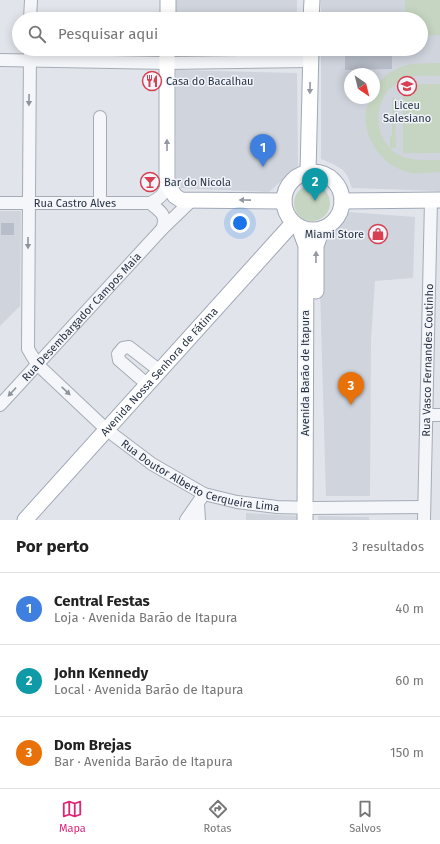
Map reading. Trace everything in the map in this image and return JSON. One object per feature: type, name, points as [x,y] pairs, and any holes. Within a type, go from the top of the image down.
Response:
[{"type":"main road","points":[[168,0],[168,12]]},
{"type":"main road","points":[[311,12],[312,0]]},
{"type":"main road","points":[[167,56],[167,184],[175,196],[180,200],[191,201],[284,201],[286,191],[291,182],[298,176],[308,172],[325,174],[338,185],[341,193],[341,210],[337,219],[322,229],[312,231],[296,225]]},
{"type":"main road","points":[[308,172],[311,56]]},
{"type":"main road","points":[[342,201],[436,200]]},
{"type":"main road","name":"Avenida Barão de Itapura","points":[[284,201],[288,216],[296,225],[306,246],[309,514]]},
{"type":"main road","name":"Avenida Nossa Senhora de Fátima","points":[[26,520],[160,371],[296,225]]},
{"type":"main road","name":"Avenida Barão de Itapura","points":[[309,514],[316,246],[322,229]]},
{"type":"street","points":[[30,0],[30,12]]},
{"type":"street","points":[[0,60],[24,56]]},
{"type":"street","name":"Rua Doutor Alberto Cerqueira Lima","points":[[30,56],[28,349],[37,364],[107,430],[201,499],[277,507],[309,514],[424,508]]},
{"type":"street","points":[[100,117],[100,202]]},
{"type":"street","points":[[162,229],[165,223],[162,213],[150,203],[162,197],[167,184]]},
{"type":"street","name":"Rua Vasco Fernandes Coutinho","points":[[424,520],[427,415],[434,310],[436,200]]},
{"type":"street","points":[[162,229],[191,201]]},
{"type":"street","name":"Rua Castro Alves","points":[[0,203],[150,203]]},
{"type":"street","name":"Rua Desembargador Campos Maia","points":[[0,404],[162,229]]},
{"type":"street","points":[[148,385],[119,360],[118,354],[123,348],[129,347],[160,371]]},
{"type":"street","points":[[427,415],[440,415]]},
{"type":"street","points":[[186,520],[201,499]]},
{"type":"street","points":[[199,520],[201,499]]},
{"type":"shaded area","points":[[174,0],[297,0],[297,12],[174,12]]},
{"type":"shaded area","name":"Liceu Salesiano","points":[[321,0],[440,0],[440,191],[352,188],[348,177],[343,170],[321,159],[321,56],[428,56],[428,12],[321,12]]},
{"type":"shaded area","points":[[176,70],[297,73],[298,166],[269,192],[176,188]]},
{"type":"shaded area","points":[[0,211],[21,211],[20,306],[0,326]]},
{"type":"shaded area","points":[[349,212],[415,217],[413,278],[375,281],[371,340],[370,496],[326,496],[319,255],[329,229]]},
{"type":"shaded area","points":[[246,513],[297,516],[297,520],[246,520]]},
{"type":"shaded area","points":[[318,516],[369,517],[369,520],[318,520]]},
{"type":"green space","points":[[405,0],[440,0],[440,35],[428,36],[428,12],[405,12]]},
{"type":"green space","points":[[440,63],[440,76],[419,76],[406,78],[396,83],[388,90],[379,109],[378,119],[383,139],[395,153],[400,156],[420,160],[440,160],[440,172],[412,173],[392,165],[384,159],[371,141],[367,131],[366,110],[368,104],[380,104],[380,82],[394,70],[407,65]]},
{"type":"green space","points":[[403,84],[440,84],[440,153],[403,153]]},
{"type":"green space","points":[[392,98],[395,98],[396,148],[390,148],[390,136],[392,136]]},
{"type":"green space","points":[[315,185],[325,190],[329,196],[329,210],[325,216],[319,220],[309,221],[299,216],[295,210],[294,200],[299,190],[305,186]]},
{"type":"building","points":[[345,56],[392,56],[392,69],[345,68]]},
{"type":"building","points":[[1,223],[14,223],[14,235],[1,235]]},
{"type":"place","name":"Casa do Bacalhau","points":[[152,81]]},
{"type":"place","name":"Liceu Salesiano","points":[[407,86]]},
{"type":"place","name":"Central Festas","points":[[263,167]]},
{"type":"place","name":"Bar do Nicola","points":[[150,182]]},
{"type":"place","name":"John Kennedy","points":[[315,201]]},
{"type":"place","name":"Miami Store","points":[[378,234]]},
{"type":"place","name":"Dom Brejas","points":[[351,405]]}]
